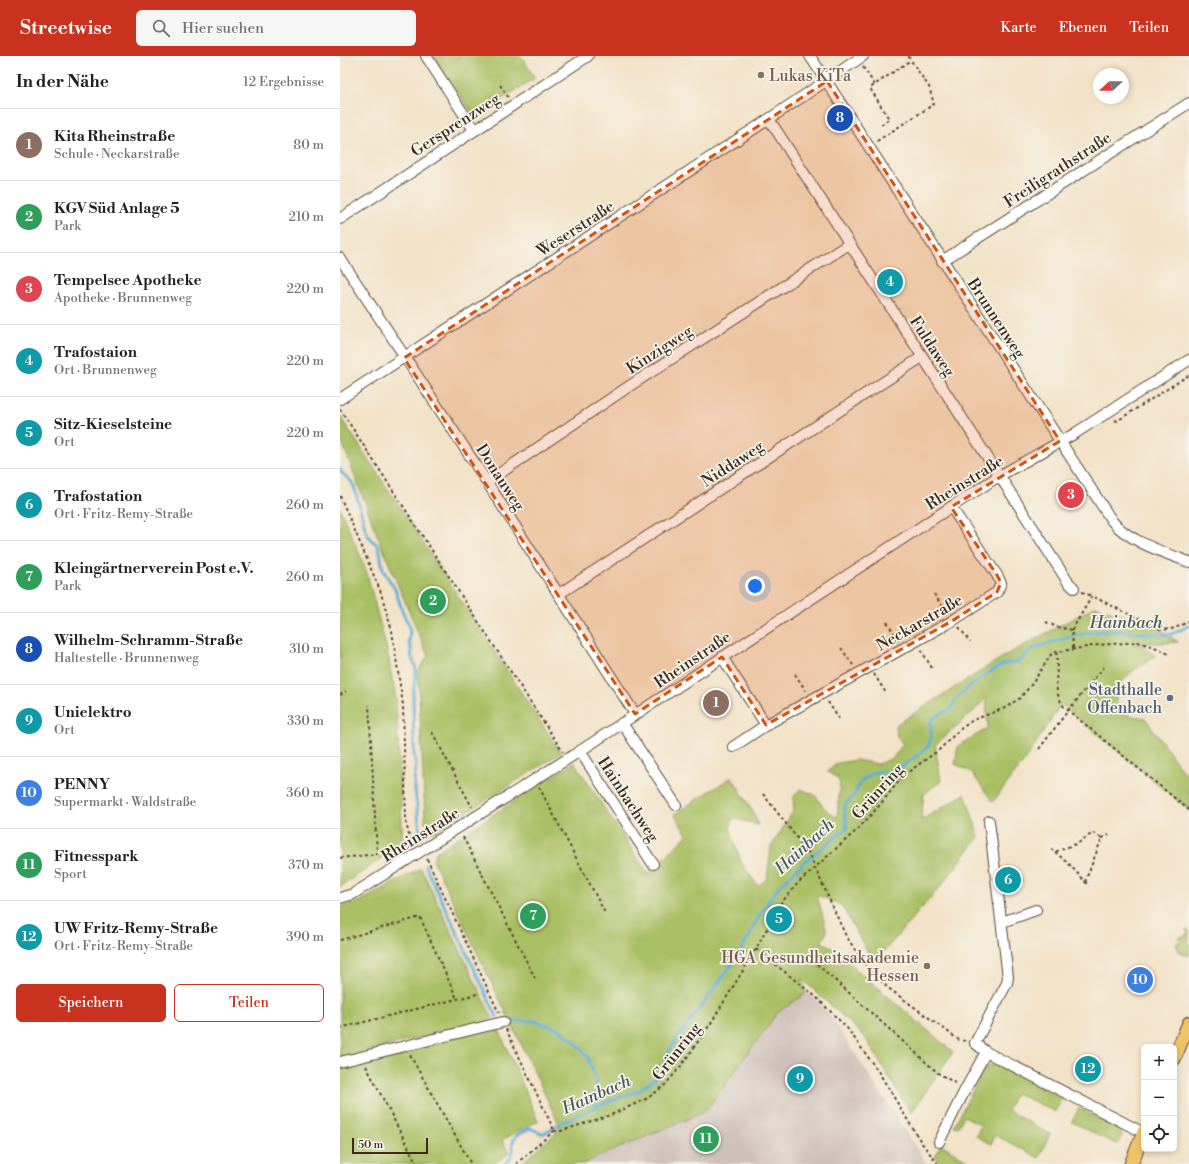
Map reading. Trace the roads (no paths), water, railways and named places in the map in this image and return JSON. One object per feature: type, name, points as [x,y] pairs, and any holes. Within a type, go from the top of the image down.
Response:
[{"type":"main road","points":[[1177,1052],[1189,1023]]},
{"type":"main road","points":[[1131,1164],[1141,1140]]},
{"type":"street","points":[[426,56],[474,130]]},
{"type":"street","name":"Gersprenzweg","points":[[340,219],[588,56]]},
{"type":"street","name":"Brunnenweg","points":[[810,56],[1104,511],[1115,525],[1124,533],[1189,562]]},
{"type":"street","name":"Weserstraße","points":[[340,399],[861,58]]},
{"type":"street","name":"Freiligrathstraße","points":[[942,261],[1189,102]]},
{"type":"street","name":"Fuldaweg","points":[[769,119],[999,476],[1068,582],[1074,588]]},
{"type":"street","name":"Kinzigweg","points":[[487,482],[631,385],[849,244]]},
{"type":"street","name":"Donauweg","points":[[340,258],[404,358],[487,482],[635,714]]},
{"type":"street","name":"Niddaweg","points":[[559,594],[922,357]]},
{"type":"street","name":"Rheinstraße","points":[[340,898],[353,894],[568,759],[999,476],[1074,434],[1189,360]]},
{"type":"street","name":"Neckarstraße","points":[[733,747],[766,725],[954,620],[997,592],[1001,583],[997,575],[951,507]]},
{"type":"street","points":[[722,657],[766,725]]},
{"type":"street","points":[[622,723],[676,805]]},
{"type":"street","name":"Hainbachweg","points":[[580,751],[654,864]]},
{"type":"street","points":[[989,821],[1008,977],[1007,983],[975,1043],[986,1052],[1141,1131]]},
{"type":"street","points":[[1002,922],[1036,910]]},
{"type":"street","points":[[340,1062],[503,1022]]},
{"type":"street","points":[[939,1142],[986,1052]]},
{"type":"waterway","points":[[340,469],[354,486],[366,531],[371,540],[377,544],[383,570],[395,589],[403,613],[409,625],[409,643],[416,671],[413,696],[414,754],[416,764],[414,782],[421,839]]},
{"type":"waterway","name":"Hainbach","points":[[505,1164],[510,1159],[513,1150],[513,1140],[517,1135],[530,1128],[540,1133],[544,1133],[561,1123],[596,1107],[640,1090],[654,1079],[660,1071],[672,1046],[738,956],[761,913],[776,890],[803,863],[846,829],[847,823],[844,809],[855,794],[860,783],[865,778],[875,773],[897,770],[925,749],[931,740],[932,719],[951,709],[959,696],[971,685],[1007,663],[1018,662],[1034,648],[1073,636],[1090,632],[1112,631],[1169,635],[1189,626]]},
{"type":"waterway","points":[[425,865],[497,1017]]},
{"type":"waterway","points":[[511,1021],[536,1021],[559,1029],[575,1042],[588,1057],[596,1081],[596,1107]]},
{"type":"place","name":"Lukas KiTa","points":[[761,75]]},
{"type":"place","name":"Wilhelm-Schramm-Straße","points":[[840,118]]},
{"type":"place","name":"Trafostaion","points":[[890,282]]},
{"type":"place","name":"Tempelsee Apotheke","points":[[1071,495]]},
{"type":"place","name":"KGV Süd Anlage 5","points":[[433,601]]},
{"type":"place","name":"Stadthalle Offenbach","points":[[1170,698]]},
{"type":"place","name":"Kita Rheinstraße","points":[[716,703]]},
{"type":"place","name":"Trafostation","points":[[1008,880]]},
{"type":"place","name":"Kleingärtnerverein Post e.V.","points":[[533,916]]},
{"type":"place","name":"Sitz-Kieselsteine","points":[[779,919]]},
{"type":"place","name":"HGA Gesundheitsakademie Hessen","points":[[927,966]]},
{"type":"place","name":"PENNY","points":[[1140,980]]},
{"type":"place","name":"UW Fritz-Remy-Straße","points":[[1088,1069]]},
{"type":"place","name":"Unielektro","points":[[800,1079]]},
{"type":"place","name":"Fitnesspark","points":[[706,1139]]}]
